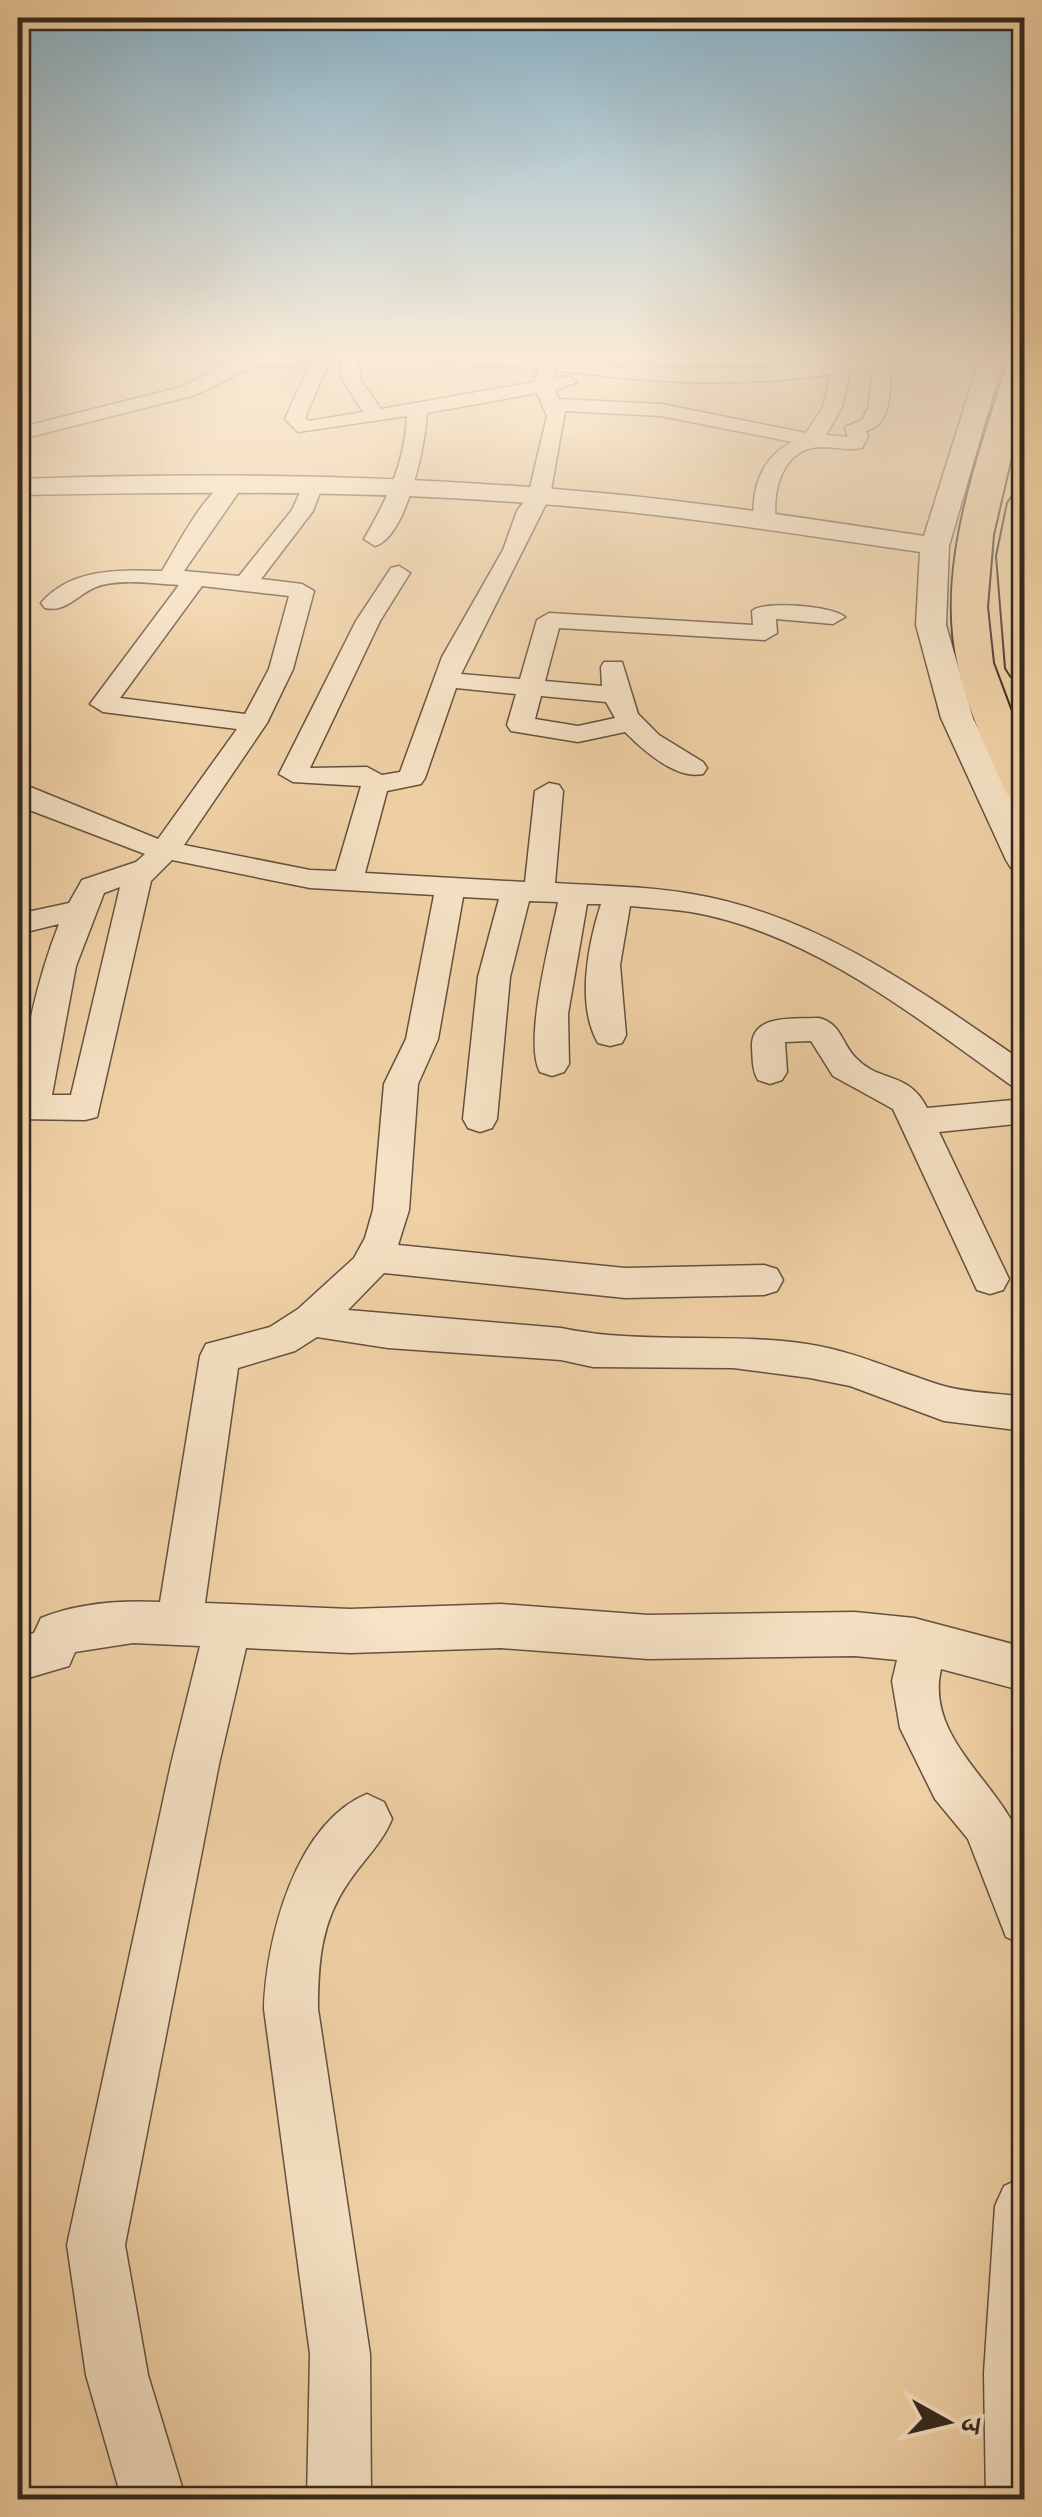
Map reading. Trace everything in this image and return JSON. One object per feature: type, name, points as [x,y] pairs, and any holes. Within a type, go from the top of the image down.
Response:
[{"type":"highway","points":[[989,474],[980,507],[974,563],[972,645],[992,716],[1024,789]]},
{"type":"highway","points":[[1024,502],[1014,556],[1024,668]]},
{"type":"street","points":[[375,539],[407,474]]},
{"type":"street","points":[[375,785],[410,778],[470,624],[514,550],[545,474]]},
{"type":"street","points":[[764,522],[764,498],[772,474]]},
{"type":"street","points":[[957,474],[936,546],[931,625],[957,718],[1024,860]]},
{"type":"street","points":[[246,582],[302,511],[312,485]]},
{"type":"street","points":[[232,486],[220,496],[182,577],[103,704],[254,722]]},
{"type":"street","points":[[18,487],[404,487],[539,496],[936,546]]},
{"type":"street","points":[[375,785],[367,775],[337,773],[337,779],[293,774],[368,621],[399,574]]},
{"type":"street","points":[[53,603],[87,582],[110,577],[182,577],[302,591],[280,669],[254,722],[235,755],[156,859],[137,878],[85,1108],[25,1108],[50,1004],[80,910],[92,886],[156,859]]},
{"type":"street","points":[[630,722],[578,734],[520,725],[549,620],[765,632],[764,611],[833,617]]},
{"type":"street","points":[[446,680],[531,688],[614,681],[630,722],[644,738],[693,768]]},
{"type":"street","points":[[348,881],[375,785]]},
{"type":"street","points":[[18,790],[156,859],[310,879],[692,903],[769,924],[848,961],[908,997],[1024,1078]]},
{"type":"street","points":[[480,1119],[488,1069],[494,977],[527,893],[549,791]]},
{"type":"street","points":[[154,2500],[117,2375],[96,2245],[195,1764],[220,1356],[280,1340],[312,1320],[373,1258],[391,1210],[401,1084],[422,1039],[450,889]]},
{"type":"street","points":[[552,1064],[552,1014],[574,894]]},
{"type":"street","points":[[610,1035],[604,1012],[603,962],[606,931],[618,896]]},
{"type":"street","points":[[18,924],[80,910]]},
{"type":"street","points":[[770,1072],[768,1038],[776,1031],[819,1029],[832,1040],[840,1063],[848,1071],[895,1088],[990,1279]]},
{"type":"street","points":[[915,1122],[1024,1111]]},
{"type":"street","points":[[373,1258],[625,1283],[764,1280]]},
{"type":"street","points":[[312,1320],[388,1332],[561,1344],[593,1352],[733,1352],[810,1361],[853,1370],[944,1404],[1024,1414]]},
{"type":"street","points":[[18,1659],[53,1650],[57,1633],[133,1622],[350,1630],[502,1626],[648,1637],[855,1634],[924,1643],[1024,1669]]},
{"type":"street","points":[[924,1643],[915,1681],[924,1728],[952,1782],[985,1822],[1016,1887],[1024,1919]]},
{"type":"street","points":[[339,2500],[340,2354],[291,2009],[290,1958],[308,1895],[367,1819]]},
{"type":"street","points":[[1018,2500],[1015,2373],[1024,2206]]}]
